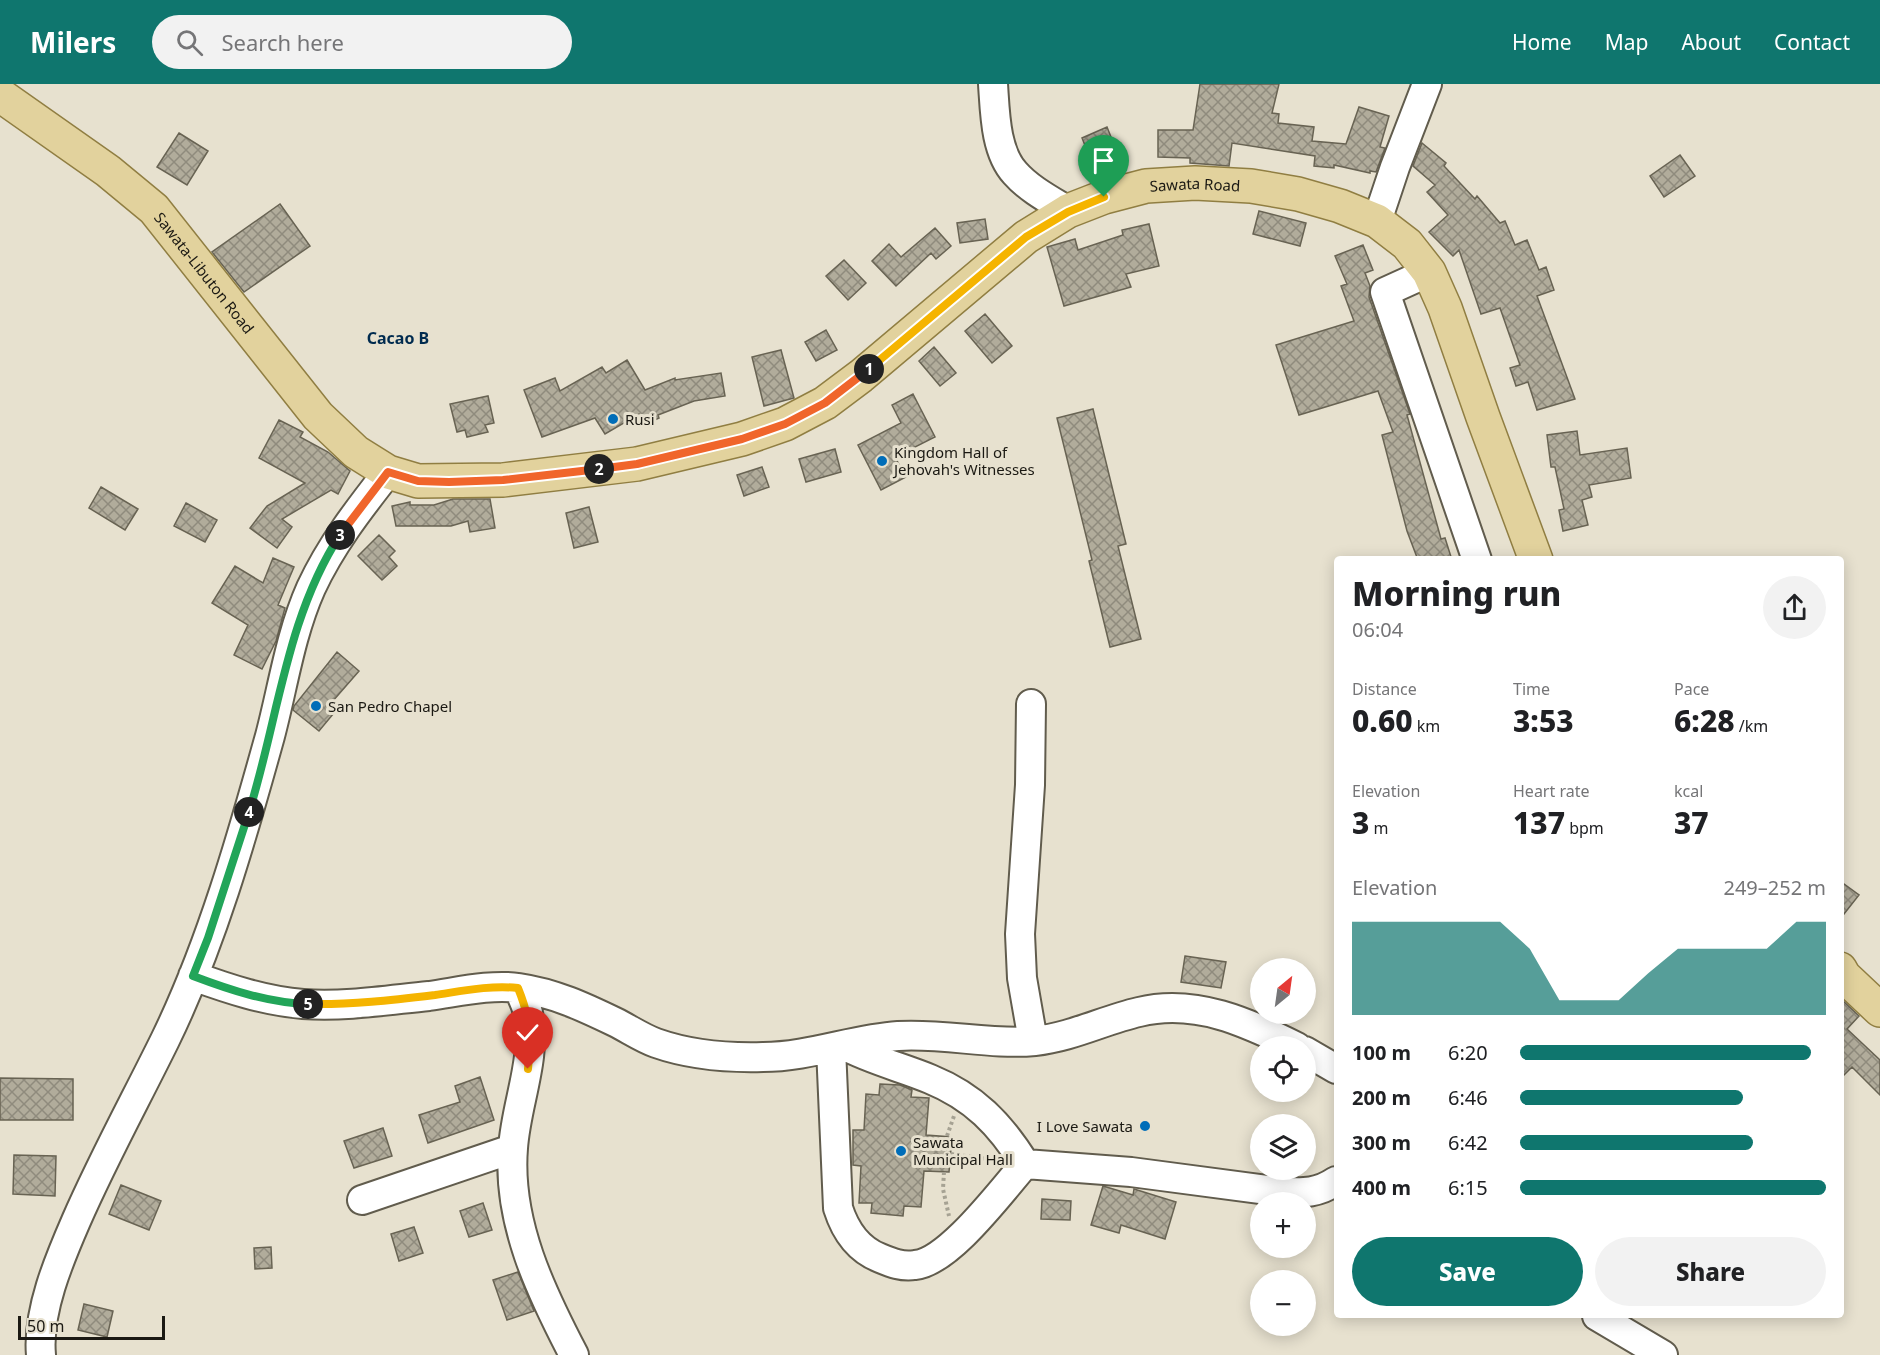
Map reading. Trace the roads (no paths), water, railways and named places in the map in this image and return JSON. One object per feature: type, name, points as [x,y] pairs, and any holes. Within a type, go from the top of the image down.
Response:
[{"type":"main road","name":"Sawata-Libuton Road","points":[[0,95],[108,171],[154,209],[318,416],[356,452],[388,472]]},
{"type":"main road","name":"Sawata Road","points":[[388,472],[418,481],[503,480],[647,461],[742,439],[785,424],[825,403],[861,376],[1026,237],[1068,212],[1104,197],[1146,186],[1195,183],[1251,186],[1298,194],[1340,206],[1377,221],[1407,244],[1429,272],[1445,308],[1535,556]]},
{"type":"main road","points":[[1851,970],[1880,1010]]},
{"type":"street","points":[[993,84],[995,113],[1002,149],[1014,172],[1038,193],[1068,212]]},
{"type":"street","points":[[1377,221],[1395,166],[1427,84]]},
{"type":"street","points":[[1429,272],[1385,292],[1476,556]]},
{"type":"street","points":[[41,1355],[40,1343],[47,1302],[62,1255],[108,1150],[165,1040],[208,938],[252,801],[284,673],[310,591],[339,537],[388,472]]},
{"type":"street","points":[[1031,704],[1030,785],[1020,934],[1022,978],[1033,1041]]},
{"type":"street","points":[[193,976],[227,989],[261,998],[304,1004],[338,1005],[500,986],[518,988],[571,1000],[654,1042],[685,1051],[729,1057],[804,1054],[906,1036],[1033,1041],[1065,1037],[1141,1011],[1173,1008],[1202,1010],[1237,1019],[1273,1036]]},
{"type":"street","points":[[518,988],[528,1011],[531,1036],[528,1069],[512,1149],[514,1185],[521,1230],[536,1276],[574,1355]]},
{"type":"street","points":[[837,1047],[930,1079],[966,1098],[992,1118],[1009,1139],[1024,1164]]},
{"type":"street","points":[[837,1047],[838,1208],[843,1225],[856,1244],[876,1257],[897,1265],[917,1265],[936,1258],[959,1238],[1024,1164]]},
{"type":"street","points":[[1316,1057],[1334,1068]]},
{"type":"street","points":[[362,1200],[512,1149]]},
{"type":"street","points":[[1024,1164],[1131,1172],[1283,1192],[1332,1188]]},
{"type":"street","points":[[1600,1318],[1663,1355]]},
{"type":"place","name":"Rusi","points":[[613,419]]},
{"type":"place","name":"Kingdom Hall of Jehovah's Witnesses","points":[[882,461]]},
{"type":"place","name":"San Pedro Chapel","points":[[316,706]]},
{"type":"place","name":"I Love Sawata","points":[[1145,1126]]},
{"type":"place","name":"Sawata Municipal Hall","points":[[901,1151]]},
{"type":"district","name":"Cacao B","points":[[398,338]]}]
